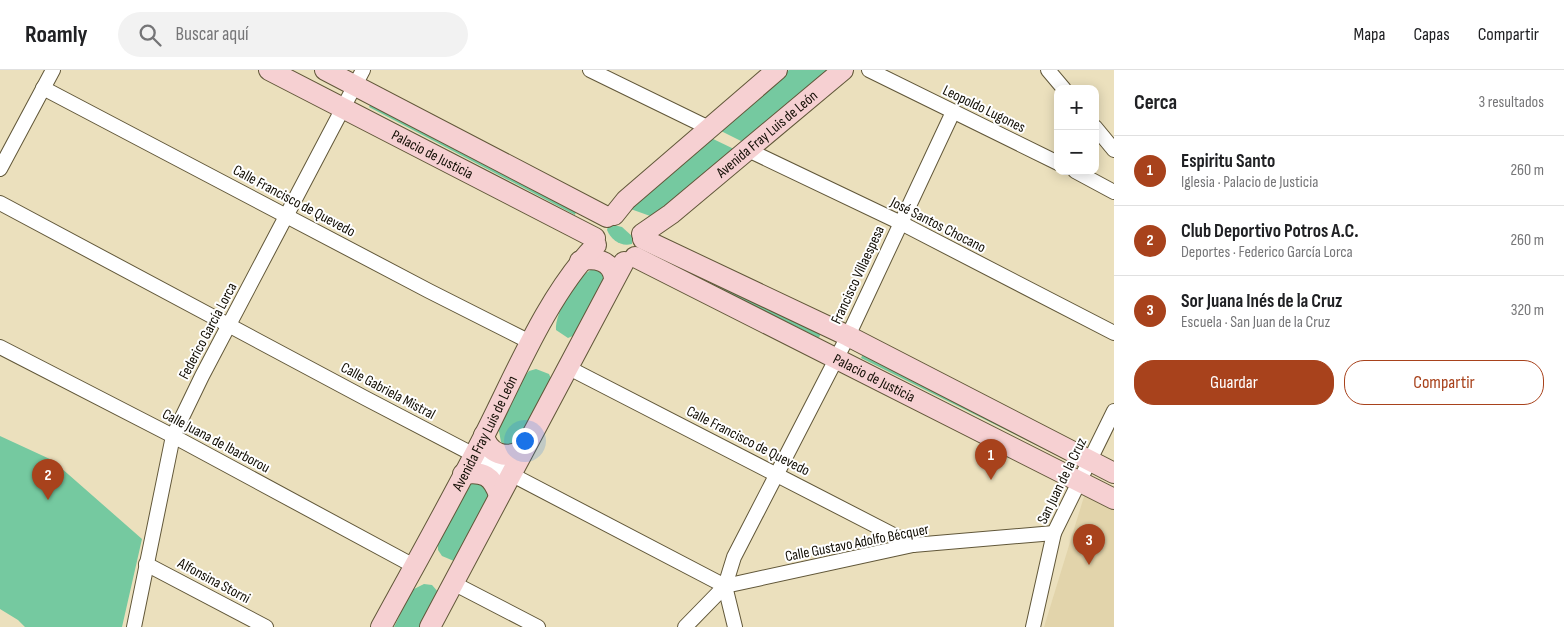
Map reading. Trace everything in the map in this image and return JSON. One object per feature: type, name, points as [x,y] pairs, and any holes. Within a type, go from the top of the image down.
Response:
[{"type":"street","points":[[0,169],[52,70]]},
{"type":"street","name":"Palacio de Justicia","points":[[269,70],[595,242]]},
{"type":"street","name":"Palacio de Justicia","points":[[325,70],[358,78],[611,216]]},
{"type":"street","points":[[590,70],[709,128]]},
{"type":"street","points":[[631,254],[609,261],[599,252],[595,242],[598,226],[777,70]]},
{"type":"street","name":"Avenida Fray Luis de León","points":[[430,627],[522,450],[631,254],[670,214],[746,149],[844,70]]},
{"type":"street","name":"Leopoldo Lugones","points":[[869,70],[1054,161]]},
{"type":"street","points":[[1048,70],[1061,85]]},
{"type":"street","name":"Federico García Lorca","points":[[134,627],[173,436],[229,324],[288,216],[358,78]]},
{"type":"street","name":"Calle Francisco de Quevedo","points":[[43,88],[530,342]]},
{"type":"street","name":"Francisco Villaespesa","points":[[725,586],[734,557],[848,336],[953,112]]},
{"type":"street","points":[[1097,130],[1114,150]]},
{"type":"street","name":"José Santos Chocano","points":[[746,149],[901,223],[1114,333]]},
{"type":"street","points":[[1082,175],[1114,192]]},
{"type":"street","name":"Calle Gabriela Mistral","points":[[0,203],[725,586]]},
{"type":"street","points":[[611,216],[629,217],[635,221],[631,254]]},
{"type":"street","name":"Avenida Fray Luis de León","points":[[381,627],[484,435],[530,342],[580,261],[595,242]]},
{"type":"street","points":[[580,261],[597,260],[608,266],[631,254]]},
{"type":"street","name":"Palacio de Justicia","points":[[631,254],[848,336],[1089,462],[1114,473]]},
{"type":"street","name":"Palacio de Justicia","points":[[631,254],[1114,499]]},
{"type":"street","name":"Calle Juana de Ibarborou","points":[[0,347],[173,436],[414,566]]},
{"type":"street","name":"Calle Francisco de Quevedo","points":[[567,367],[913,545]]},
{"type":"street","name":"San Juan de la Cruz","points":[[1033,627],[1054,533],[1114,411]]},
{"type":"street","points":[[484,435],[488,446],[499,454],[510,456],[522,450]]},
{"type":"street","points":[[463,474],[480,472],[486,474],[496,486],[499,495]]},
{"type":"street","name":"Calle Gustavo Adolfo Bécquer","points":[[725,586],[913,545],[1054,533]]},
{"type":"street","name":"Alfonsina Storni","points":[[146,564],[266,627]]},
{"type":"street","points":[[453,583],[538,627]]},
{"type":"street","points":[[685,627],[725,586]]},
{"type":"street","points":[[725,586],[735,627]]},
{"type":"shaded area","points":[[1086,490],[1114,504],[1114,627],[1044,627]]},
{"type":"green space","points":[[789,70],[831,70],[743,142],[717,129]]},
{"type":"green space","points":[[373,100],[577,208],[575,215],[369,107]]},
{"type":"green space","points":[[709,137],[736,150],[653,217],[625,207]]},
{"type":"green space","points":[[608,226],[622,227],[633,237],[632,244],[620,244],[611,237],[607,230]]},
{"type":"green space","points":[[673,257],[822,330],[819,338],[669,263]]},
{"type":"green space","points":[[595,268],[602,271],[605,278],[575,335],[568,338],[556,330],[559,314],[568,295],[581,277]]},
{"type":"green space","points":[[864,352],[1069,453],[1066,460],[861,358]]},
{"type":"green space","points":[[536,369],[549,374],[552,381],[523,440],[508,446],[501,442],[498,426],[524,377],[529,371]]},
{"type":"green space","points":[[0,436],[52,460],[142,539],[122,627],[25,627],[18,620],[0,609]]},
{"type":"green space","points":[[473,480],[493,488],[454,561],[442,556],[438,550],[438,543],[468,483]]},
{"type":"green space","points":[[424,584],[432,585],[439,593],[426,627],[394,627],[412,590]]},
{"type":"place","name":"Espiritu Santo","points":[[991,480]]},
{"type":"place","name":"Club Deportivo Potros A.C.","points":[[48,500]]},
{"type":"place","name":"Sor Juana Inés de la Cruz","points":[[1089,565]]}]
